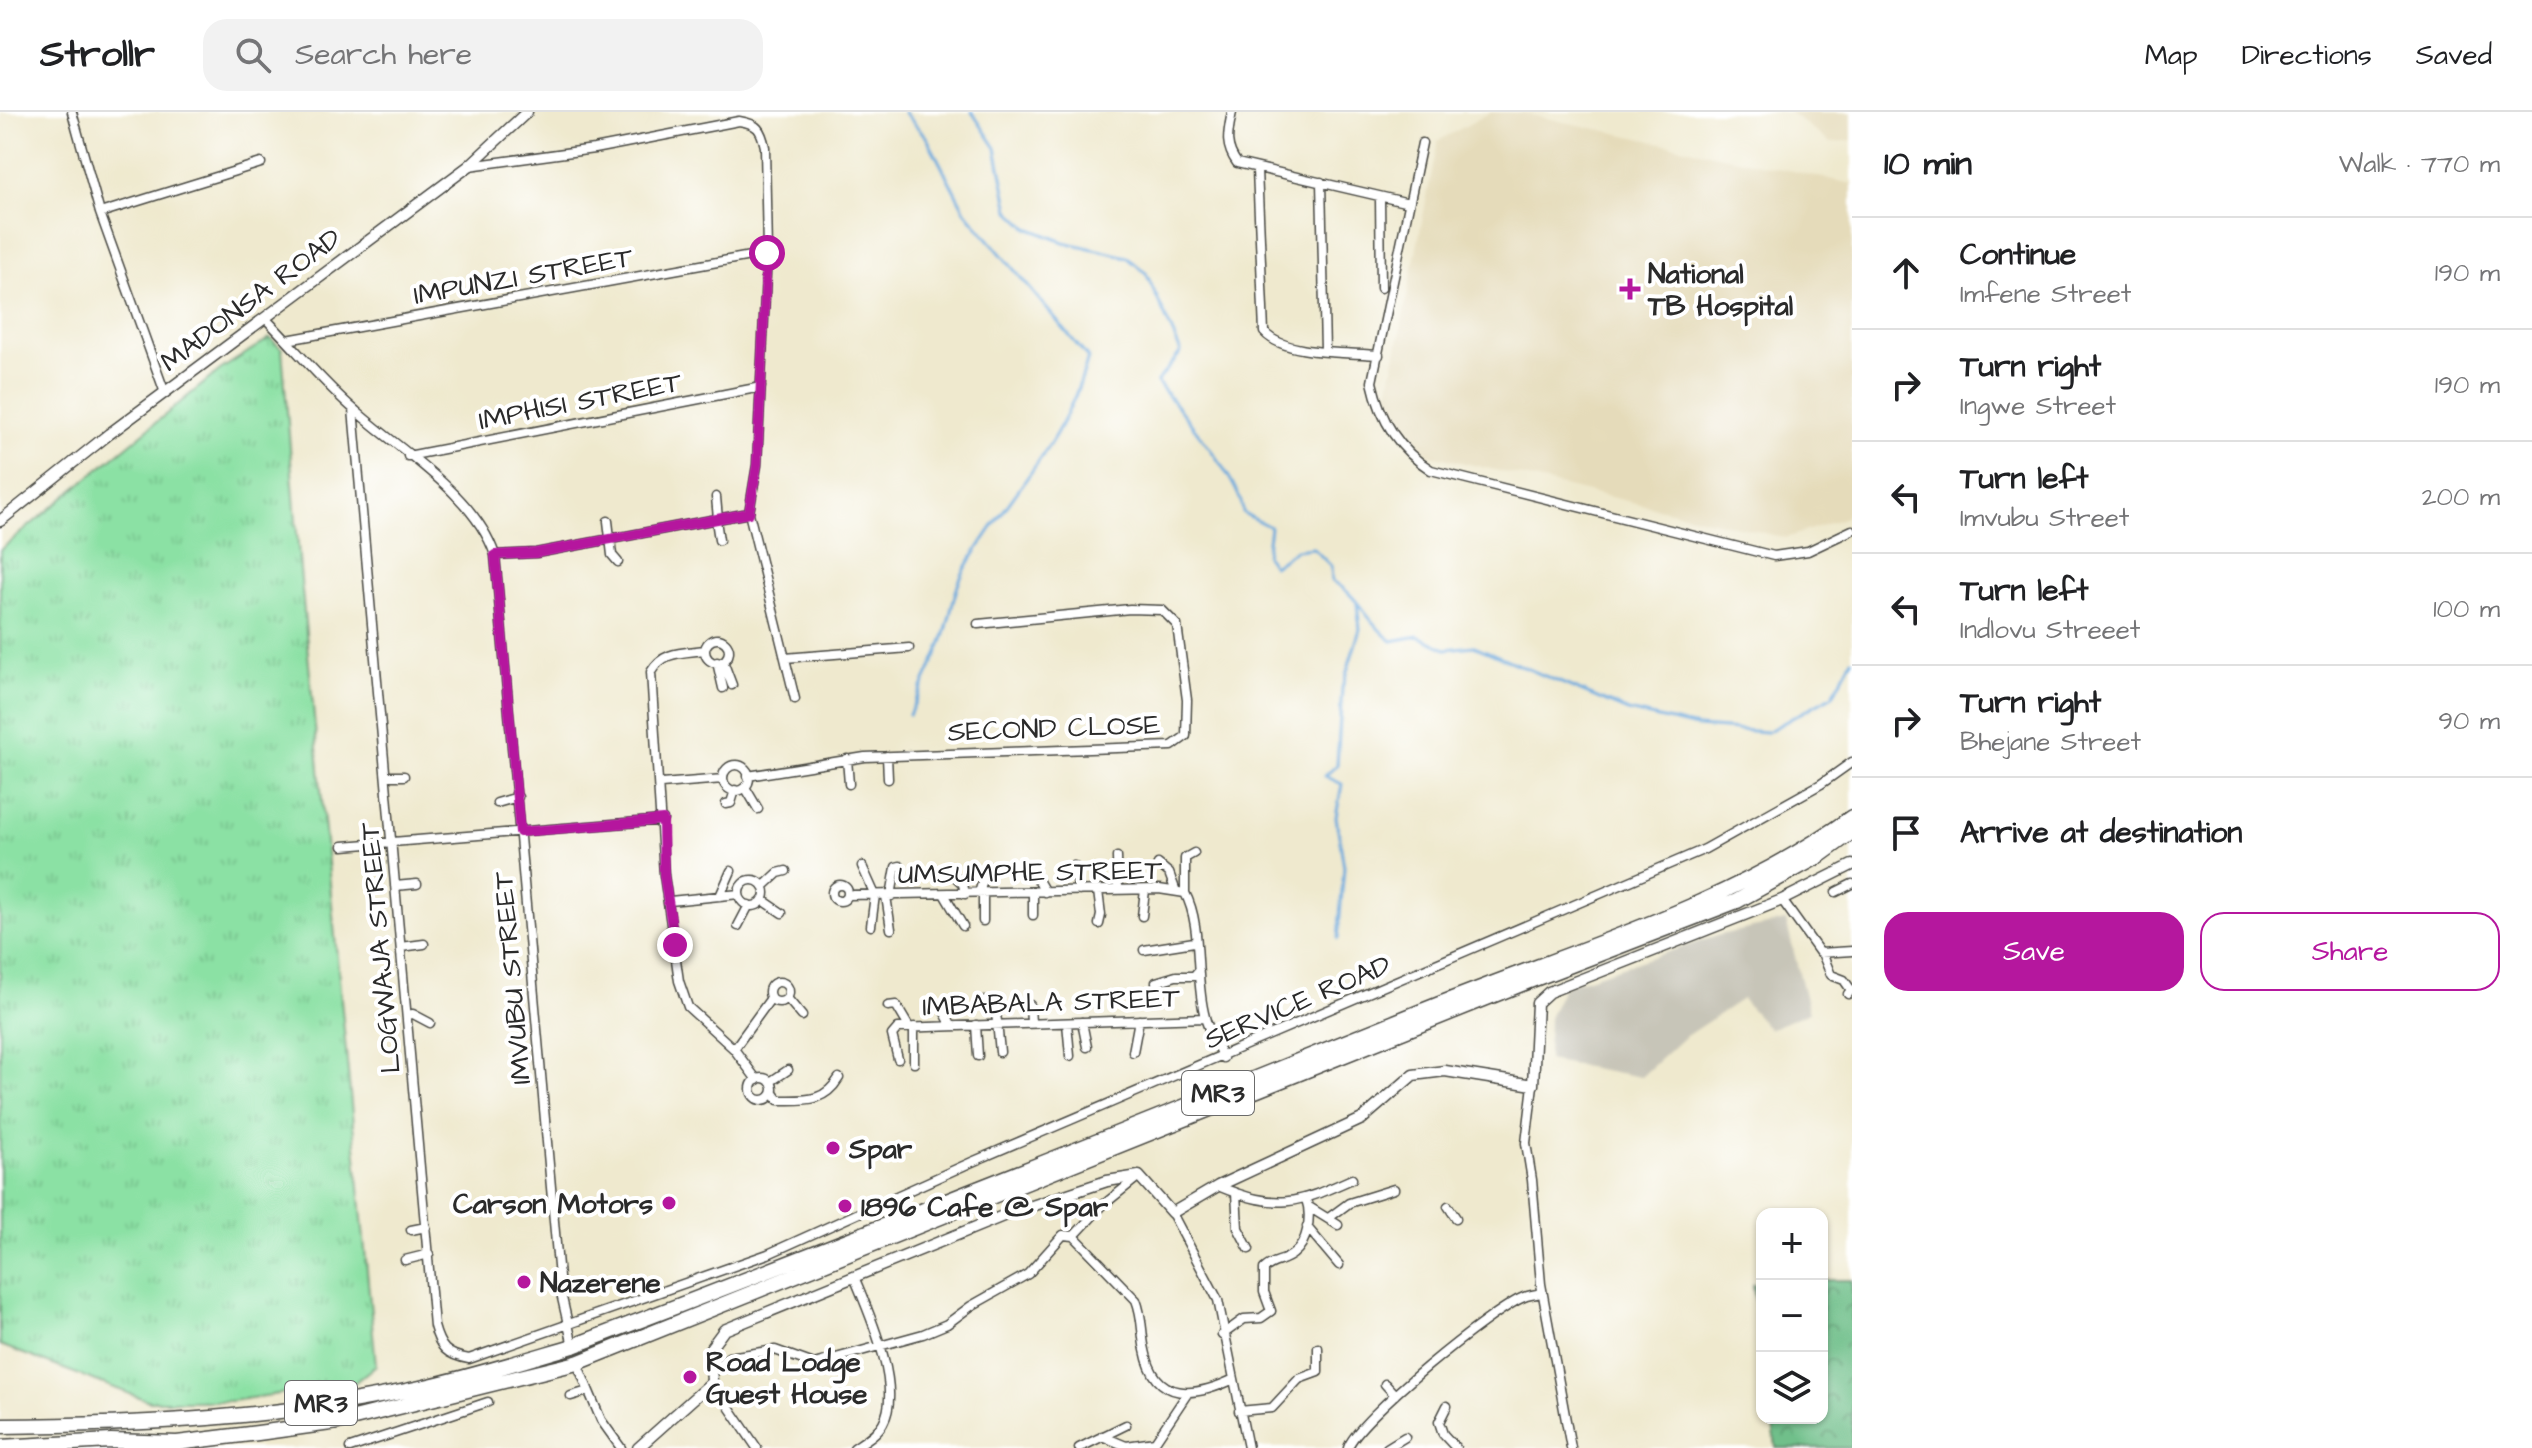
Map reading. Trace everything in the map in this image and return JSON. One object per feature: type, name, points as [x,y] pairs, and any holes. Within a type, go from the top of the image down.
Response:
[{"type":"highway","name":"MR3","points":[[0,1424],[62,1426],[251,1414],[419,1389],[573,1346],[855,1238],[1471,991],[1689,908],[1789,857],[1852,817]]},
{"type":"highway","name":"MR3","points":[[0,1447],[111,1441],[177,1443],[338,1422],[577,1363],[1510,988],[1709,913],[1819,856],[1852,832]]},
{"type":"street","points":[[72,112],[100,213],[165,393]]},
{"type":"street","name":"MADONSA ROAD","points":[[0,521],[165,393],[469,166],[527,112]]},
{"type":"street","points":[[1232,112],[1228,150],[1237,163],[1409,203]]},
{"type":"street","points":[[469,166],[594,149],[739,121],[755,124],[761,131],[765,147],[767,253],[757,465],[749,513],[795,699]]},
{"type":"street","points":[[1422,143],[1372,382],[1377,405],[1411,457],[1431,470],[1774,556],[1808,551],[1852,530]]},
{"type":"street","points":[[100,213],[261,163]]},
{"type":"street","points":[[1257,170],[1264,332],[1271,341],[1293,348],[1379,355]]},
{"type":"street","points":[[1321,182],[1325,350]]},
{"type":"street","points":[[1380,197],[1381,288]]},
{"type":"street","name":"IMPUNZI STREET","points":[[287,340],[767,253]]},
{"type":"street","name":"IMVUBU STREET","points":[[265,318],[353,409],[482,524],[495,555],[560,1289],[573,1346]]},
{"type":"street","name":"IMPHISI STREET","points":[[408,456],[761,387]]},
{"type":"street","name":"LOGWAJA STREET","points":[[353,409],[434,1326],[440,1346],[452,1356],[469,1359],[567,1324]]},
{"type":"street","points":[[716,497],[719,540]]},
{"type":"street","points":[[495,555],[536,553],[749,513]]},
{"type":"street","points":[[608,521],[612,555],[618,562]]},
{"type":"street","name":"SECOND CLOSE","points":[[748,776],[847,759],[887,756],[1172,746],[1186,736],[1187,700],[1177,625],[1162,610],[1130,609],[978,624]]},
{"type":"street","points":[[720,662],[707,658],[705,650],[710,641],[721,640],[728,648],[720,662],[728,686]]},
{"type":"street","points":[[785,658],[909,648]]},
{"type":"street","points":[[705,650],[669,654],[658,659],[651,672],[661,784],[664,875],[679,981],[688,1007],[734,1049],[757,1080],[770,1082],[788,1070]]},
{"type":"street","points":[[887,756],[888,779]]},
{"type":"street","points":[[847,759],[849,784]]},
{"type":"street","name":"SERVICE ROAD","points":[[567,1324],[768,1254],[986,1156],[1223,1058],[1705,849],[1821,784],[1852,762]]},
{"type":"street","points":[[745,787],[735,790],[726,786],[723,779],[727,768],[742,766],[748,776],[745,787],[758,809]]},
{"type":"street","points":[[386,776],[404,776]]},
{"type":"street","points":[[661,784],[723,779]]},
{"type":"street","points":[[726,804],[731,803],[735,790]]},
{"type":"street","points":[[497,803],[518,797]]},
{"type":"street","points":[[343,846],[663,820]]},
{"type":"street","points":[[1180,891],[1185,858],[1194,853]]},
{"type":"street","points":[[1117,857],[1118,890]]},
{"type":"street","points":[[1158,864],[1169,873],[1180,891]]},
{"type":"street","points":[[1571,1448],[1542,1293],[1526,1143],[1533,1085],[1537,1003],[1549,992],[1782,900],[1852,865]]},
{"type":"street","points":[[862,866],[875,895],[871,926]]},
{"type":"street","points":[[891,929],[888,896],[896,867],[900,866]]},
{"type":"street","points":[[1030,866],[1045,892]]},
{"type":"street","points":[[1074,866],[1079,891]]},
{"type":"street","points":[[983,921],[981,893],[984,877],[992,867]]},
{"type":"street","points":[[946,868],[963,884],[965,894]]},
{"type":"street","points":[[720,896],[731,871]]},
{"type":"street","points":[[763,900],[764,886],[778,873],[786,871]]},
{"type":"street","points":[[739,894],[749,880],[764,886]]},
{"type":"street","points":[[395,886],[417,884]]},
{"type":"street","points":[[1836,892],[1852,884]]},
{"type":"street","points":[[1142,916],[1145,890]]},
{"type":"street","points":[[1098,891],[1099,924]]},
{"type":"street","name":"UMSUMPHE STREET","points":[[848,895],[1180,891],[1195,913],[1194,942],[1205,1018],[1223,1058]]},
{"type":"street","points":[[1033,892],[1033,915]]},
{"type":"street","points":[[670,901],[739,894]]},
{"type":"street","points":[[739,894],[749,905]]},
{"type":"street","points":[[944,894],[963,926]]},
{"type":"street","points":[[738,926],[749,905],[763,900]]},
{"type":"street","points":[[763,900],[782,913]]},
{"type":"street","points":[[1782,900],[1822,953],[1831,975],[1844,980],[1851,990],[1848,994]]},
{"type":"street","points":[[1144,950],[1194,942]]},
{"type":"street","points":[[401,947],[424,944]]},
{"type":"street","points":[[1822,953],[1852,951]]},
{"type":"street","points":[[1156,982],[1176,976],[1194,976],[1198,971]]},
{"type":"street","points":[[734,1049],[771,998],[771,986],[779,982],[787,986],[787,998],[802,1016]]},
{"type":"street","points":[[771,998],[780,1002],[787,998]]},
{"type":"street","points":[[984,1001],[996,1012],[1000,1052]]},
{"type":"street","points":[[888,1006],[896,1005],[912,1027],[914,1063]]},
{"type":"street","points":[[1030,1005],[1031,1023]]},
{"type":"street","points":[[945,1013],[952,1026]]},
{"type":"street","points":[[407,1015],[413,1014],[430,1023]]},
{"type":"street","name":"IMBABALA STREET","points":[[898,1059],[892,1035],[898,1028],[1205,1018]]},
{"type":"street","points":[[1133,1052],[1139,1020]]},
{"type":"street","points":[[1082,1022],[1087,1047]]},
{"type":"street","points":[[1067,1023],[1070,1056]]},
{"type":"street","points":[[976,1025],[978,1056]]},
{"type":"street","points":[[1172,1213],[1218,1186],[1362,1119],[1413,1075],[1445,1071],[1533,1085]]},
{"type":"street","points":[[770,1082],[778,1100],[816,1100],[831,1090],[839,1078]]},
{"type":"street","points":[[757,1080],[751,1089],[756,1099],[767,1100],[773,1093]]},
{"type":"street","points":[[1139,1176],[1172,1213],[1218,1300],[1222,1335],[1248,1448]]},
{"type":"street","points":[[1074,1236],[1102,1206],[1139,1176]]},
{"type":"street","points":[[757,1448],[712,1376],[710,1349],[724,1330],[1008,1214],[1107,1181],[1139,1176]]},
{"type":"street","points":[[1218,1186],[1277,1204],[1308,1203],[1352,1179]]},
{"type":"street","points":[[1330,1217],[1349,1203],[1394,1189]]},
{"type":"street","points":[[1236,1193],[1238,1228],[1249,1249]]},
{"type":"street","points":[[1222,1335],[1244,1319],[1261,1318],[1271,1311],[1264,1292],[1264,1269],[1294,1254],[1307,1227],[1308,1203]]},
{"type":"street","points":[[1308,1203],[1338,1225]]},
{"type":"street","points":[[1448,1206],[1456,1218]]},
{"type":"street","points":[[411,1230],[426,1227]]},
{"type":"street","points":[[1307,1227],[1339,1265]]},
{"type":"street","points":[[638,1448],[729,1357],[775,1350],[814,1364],[947,1324],[1028,1274],[1063,1235],[1074,1236],[1136,1300],[1142,1313],[1145,1353],[1161,1383],[1171,1391],[1187,1394],[1208,1392],[1234,1379]]},
{"type":"street","points":[[405,1260],[429,1254]]},
{"type":"street","points":[[854,1448],[885,1420],[887,1400],[882,1344],[855,1279]]},
{"type":"street","points":[[1348,1448],[1366,1419],[1490,1318],[1525,1296],[1542,1293]]},
{"type":"street","points":[[1318,1348],[1318,1372]]},
{"type":"street","points":[[577,1363],[601,1420],[621,1448]]},
{"type":"street","points":[[1239,1411],[1272,1408],[1299,1379],[1318,1372],[1328,1377]]},
{"type":"street","points":[[1385,1384],[1395,1395]]},
{"type":"street","points":[[571,1396],[588,1391]]},
{"type":"street","points":[[1102,1436],[1126,1446],[1155,1442],[1187,1394]]},
{"type":"street","points":[[350,1448],[488,1402]]},
{"type":"street","points":[[1447,1406],[1439,1422],[1443,1434],[1456,1448]]},
{"type":"street","points":[[1079,1448],[1126,1425]]},
{"type":"street","points":[[1387,1448],[1405,1437]]},
{"type":"shaded area","name":"National TB Hospital","points":[[1491,112],[1518,112],[1852,184],[1852,491],[1846,517],[1786,538],[1426,454],[1388,393],[1438,141]]},
{"type":"shaded area","points":[[1790,112],[1852,112],[1852,140],[1830,143]]},
{"type":"shaded area","points":[[1786,921],[1809,1012],[1769,1029],[1742,999],[1683,1038],[1641,1077],[1548,1060],[1549,1018],[1564,986],[1720,935]]},
{"type":"green space","points":[[270,338],[282,349],[300,570],[376,1365],[354,1383],[231,1401],[149,1401],[0,1345],[0,550],[220,370]]},
{"type":"green space","points":[[1828,1280],[1852,1280],[1852,1448],[1776,1448],[1773,1424],[1828,1424]]},
{"type":"waterway","points":[[904,112],[927,138],[965,211],[1088,358],[1078,389],[1050,444],[963,573],[944,637],[909,715]]},
{"type":"waterway","points":[[972,112],[996,148],[1009,210],[1028,228],[1064,242],[1127,257],[1146,273],[1181,352],[1157,382],[1222,466],[1233,484],[1243,513],[1270,527],[1266,556],[1273,566],[1296,550],[1313,548],[1331,566],[1332,581],[1349,594],[1392,641],[1418,636],[1446,649],[1474,646],[1628,711],[1697,727],[1767,732],[1833,695],[1852,659]]},
{"type":"waterway","points":[[1338,939],[1344,867],[1336,817],[1342,784],[1325,776],[1337,765],[1342,688],[1360,629],[1357,604]]},
{"type":"place","name":"National TB Hospital","points":[[1630,289]]},
{"type":"place","name":"Spar","points":[[833,1148]]},
{"type":"place","name":"Carson Motors","points":[[669,1203]]},
{"type":"place","name":"1896 Cafe @ Spar","points":[[845,1206]]},
{"type":"place","name":"Nazerene","points":[[524,1282]]},
{"type":"place","name":"Road Lodge Guest House","points":[[690,1377]]},
{"type":"route","points":[[675,945],[664,875],[663,820],[520,832],[495,555],[536,553],[749,513],[757,465],[767,253]]}]
